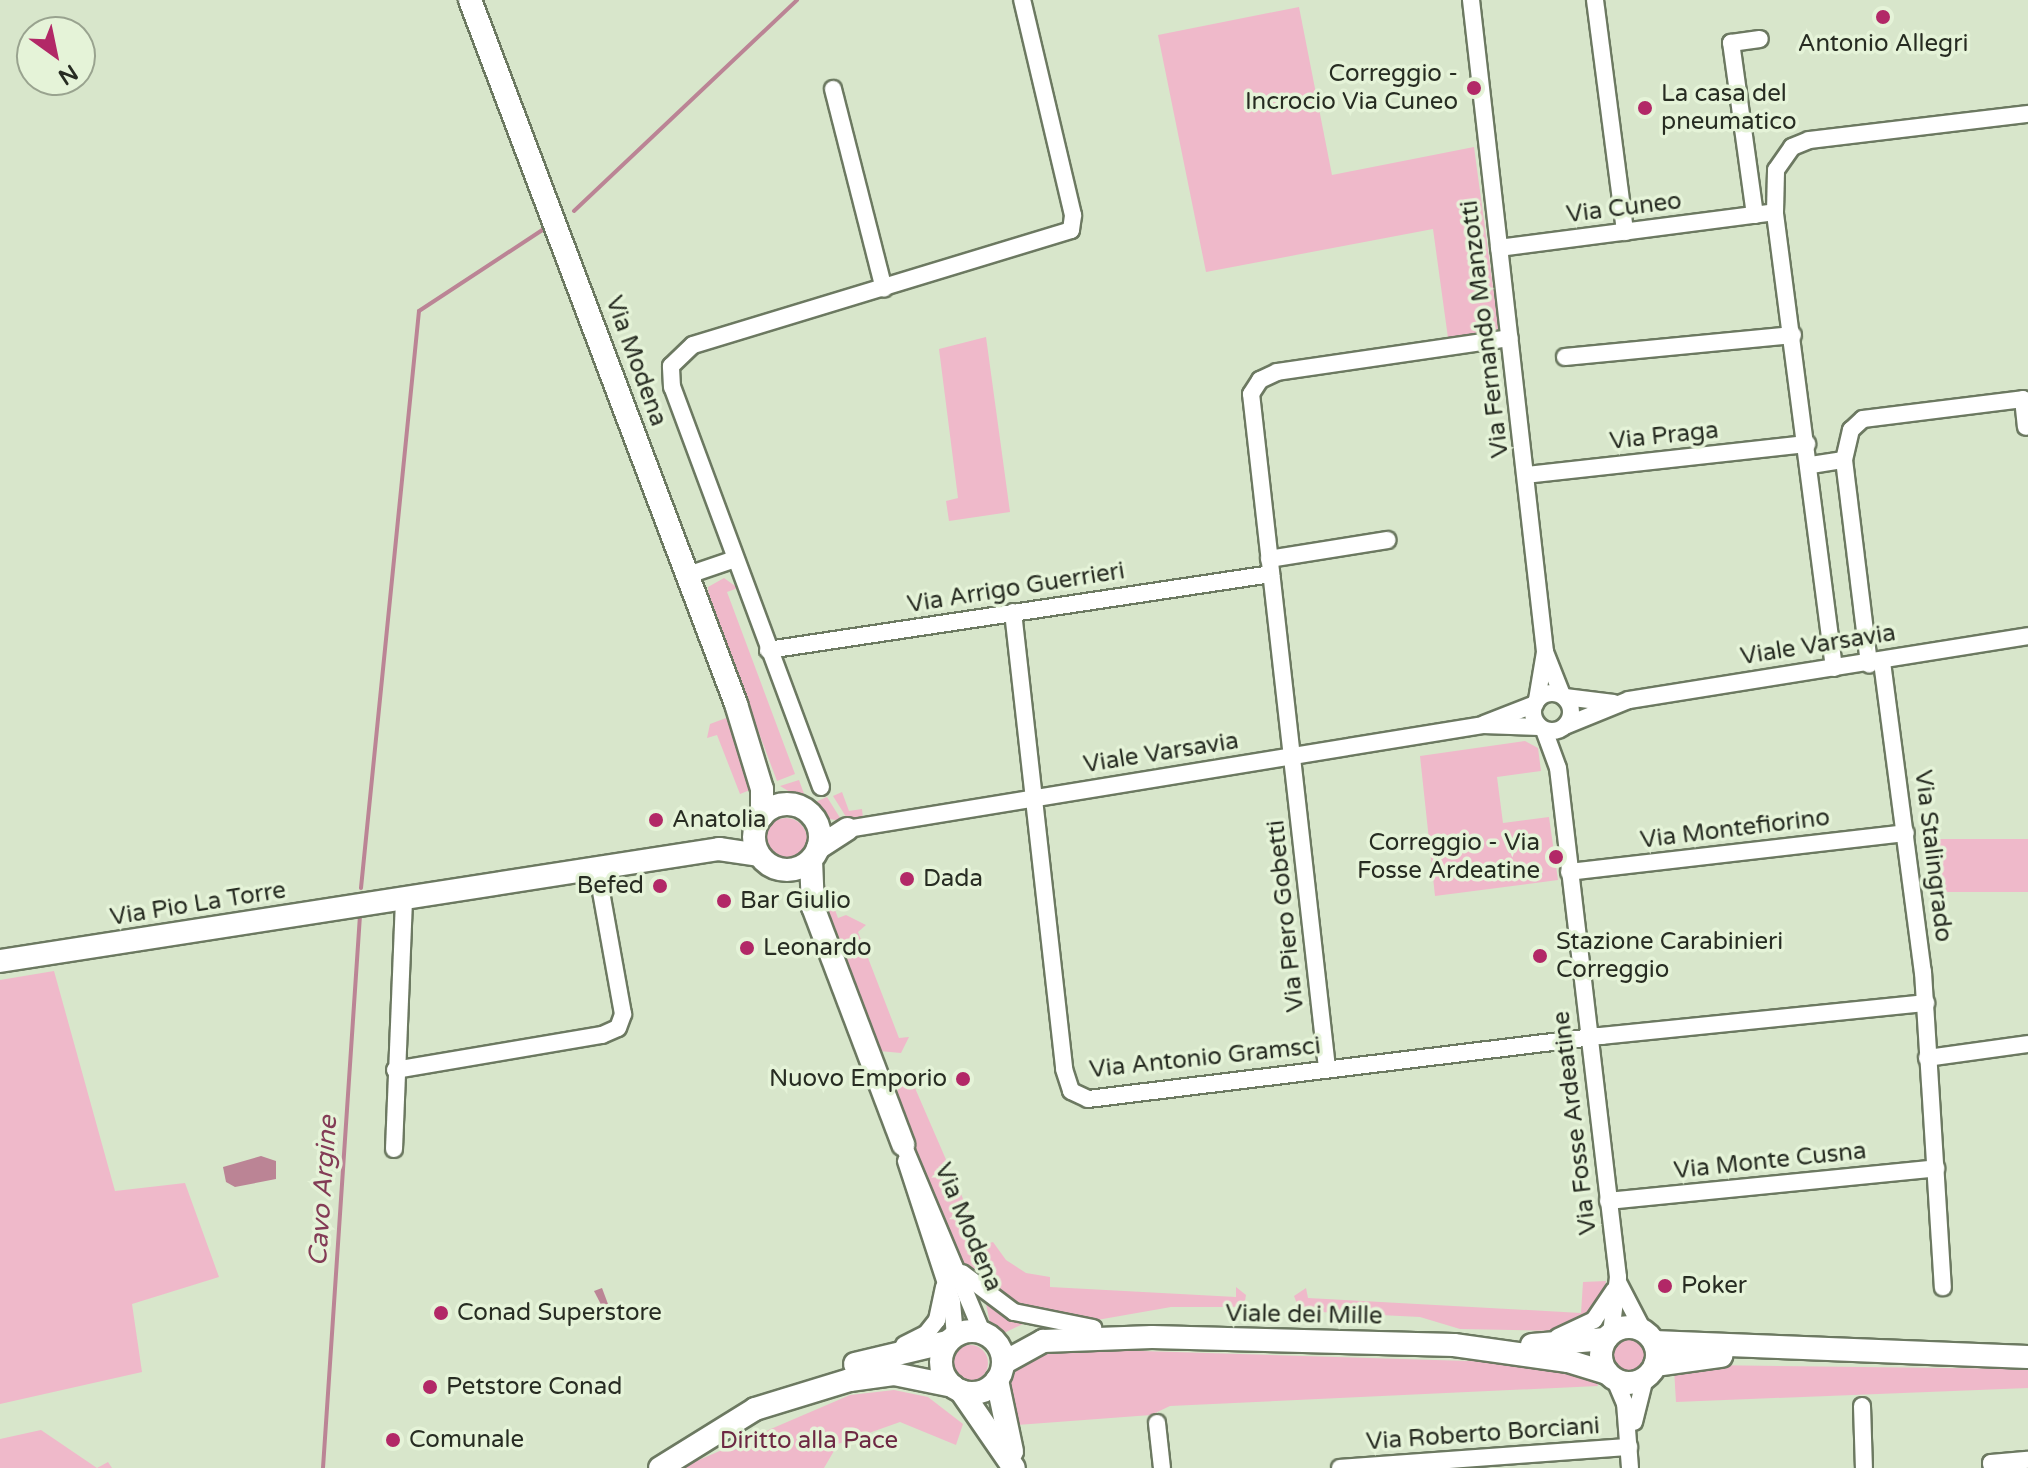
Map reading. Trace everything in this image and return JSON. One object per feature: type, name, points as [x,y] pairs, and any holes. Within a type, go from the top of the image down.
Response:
[{"type":"street","points":[[821,787],[672,387],[674,359],[693,345],[1062,236],[1073,225],[1022,0]]},
{"type":"street","name":"Via Fernando Manzotti","points":[[1471,0],[1545,652],[1563,696]]},
{"type":"street","points":[[1595,0],[1625,232]]},
{"type":"street","name":"Via Modena","points":[[476,4],[749,741],[762,789],[759,820]]},
{"type":"street","points":[[1755,215],[1731,43],[1760,39]]},
{"type":"street","points":[[833,89],[884,289]]},
{"type":"street","points":[[1834,668],[1811,465],[1775,212],[1776,170],[1800,143],[2028,114]]},
{"type":"street","name":"Via Cuneo","points":[[1499,248],[1775,212]]},
{"type":"street","points":[[1565,357],[1793,335]]},
{"type":"street","name":"Via Piero Gobetti","points":[[1327,1068],[1251,405],[1254,386],[1277,372],[1510,338]]},
{"type":"street","points":[[1811,465],[1844,460],[1851,430],[1863,419],[2023,399],[2026,427]]},
{"type":"street","name":"Via Praga","points":[[1526,475],[1807,444]]},
{"type":"street","name":"Via Stalingrado","points":[[1844,460],[1906,833],[1926,1003],[1943,1287]]},
{"type":"street","name":"Via Arrigo Guerrieri","points":[[768,650],[1013,612],[1270,567],[1387,540]]},
{"type":"street","points":[[688,575],[735,559]]},
{"type":"street","points":[[1013,612],[1036,799]]},
{"type":"street","name":"Viale Varsavia","points":[[815,821],[847,829],[1483,725],[1566,726],[1616,703],[2028,636]]},
{"type":"street","name":"Via Fernando Manzotti","points":[[1536,702],[1545,652]]},
{"type":"street","name":"Viale Varsavia","points":[[1483,725],[1536,702],[1546,694],[1616,703]]},
{"type":"street","points":[[1563,696],[1572,713],[1566,726]]},
{"type":"street","points":[[1536,702],[1541,728]]},
{"type":"street","name":"Via Fosse Ardeatine","points":[[1566,726],[1558,768],[1618,1282],[1609,1336]]},
{"type":"street","name":"Via Fosse Ardeatine","points":[[1541,728],[1558,768]]},
{"type":"street","name":"Via Modena","points":[[749,741],[775,785],[795,805]]},
{"type":"street","name":"Via Antonio Gramsci","points":[[1036,799],[1064,1069],[1071,1091],[1088,1099],[1590,1037],[1926,1003]]},
{"type":"street","points":[[795,805],[815,821],[814,854],[782,869],[759,855],[759,820],[774,807],[795,805]]},
{"type":"street","name":"Via Pio La Torre","points":[[719,849],[759,820]]},
{"type":"street","name":"Viale Varsavia","points":[[814,854],[847,829]]},
{"type":"street","name":"Via Montefiorino","points":[[1569,872],[1906,833]]},
{"type":"street","name":"Via Pio La Torre","points":[[0,961],[719,849],[759,855]]},
{"type":"street","name":"Via Modena","points":[[813,907],[814,854]]},
{"type":"street","points":[[395,1070],[602,1035],[618,1028],[623,1014],[597,869]]},
{"type":"street","name":"Via Modena","points":[[782,869],[813,907],[903,1144],[910,1184],[951,1274],[986,1334]]},
{"type":"street","points":[[394,1149],[404,898]]},
{"type":"street","points":[[1927,1058],[2028,1044]]},
{"type":"street","name":"Via Monte Cusna","points":[[1608,1201],[1936,1168]]},
{"type":"street","name":"Via Modena","points":[[951,1274],[955,1314],[951,1338]]},
{"type":"street","name":"Via Modena","points":[[854,1365],[926,1334],[941,1313],[951,1274]]},
{"type":"street","name":"Viale dei Mille","points":[[951,1274],[1014,1312],[1152,1337]]},
{"type":"street","points":[[1536,1345],[1594,1320],[1618,1282]]},
{"type":"street","name":"Via Fosse Ardeatine","points":[[1618,1282],[1649,1337]]},
{"type":"street","name":"Viale dei Mille","points":[[957,1389],[981,1391],[1000,1372],[1043,1341],[1152,1337],[1536,1345],[1609,1336],[1627,1327],[1649,1337],[1771,1349],[2028,1357]]},
{"type":"street","name":"Viale dei Mille","points":[[776,1401],[806,1382],[951,1338],[1093,1328]]},
{"type":"street","points":[[986,1334],[1000,1372],[1015,1468]]},
{"type":"street","points":[[1609,1336],[1601,1356],[1625,1403],[1630,1468]]},
{"type":"street","points":[[1629,1447],[1650,1372],[1649,1337]]},
{"type":"street","points":[[951,1338],[940,1360],[957,1389],[1015,1468]]},
{"type":"street","name":"Viale dei Mille","points":[[1454,1345],[1568,1361],[1630,1383],[1650,1372],[1771,1349]]},
{"type":"street","points":[[660,1468],[727,1425],[776,1401],[880,1374],[957,1389]]},
{"type":"street","points":[[1862,1406],[1864,1468]]},
{"type":"street","points":[[1157,1423],[1162,1468]]},
{"type":"street","name":"Via Roberto Borciani","points":[[1340,1468],[1629,1447]]},
{"type":"street","points":[[1992,1468],[1991,1463],[2028,1460]]},
{"type":"green space","points":[[1299,7],[1332,175],[1474,147],[1499,331],[1448,338],[1433,229],[1206,272],[1158,35]]},
{"type":"green space","points":[[986,337],[1010,512],[949,521],[946,501],[958,498],[939,349]]},
{"type":"green space","points":[[724,578],[738,588],[727,592],[795,774],[777,781],[709,600],[708,587]]},
{"type":"green space","points":[[726,718],[755,788],[740,794],[717,735],[707,738],[710,724]]},
{"type":"green space","points":[[1525,741],[1538,748],[1541,771],[1497,777],[1503,823],[1549,817],[1558,880],[1435,896],[1420,756]]},
{"type":"green space","points":[[799,780],[807,802],[780,786]]},
{"type":"green space","points":[[842,792],[849,811],[862,809],[863,818],[848,820],[833,796]]},
{"type":"green space","points":[[827,797],[842,821],[823,818],[808,805]]},
{"type":"green space","points":[[786,818],[801,824],[807,839],[801,854],[786,860],[771,854],[765,839],[771,824]]},
{"type":"green space","points":[[1938,839],[2028,839],[2028,892],[1938,892]]},
{"type":"green space","points":[[826,886],[838,918],[846,915],[866,925],[858,932],[899,1038],[909,1037],[901,1053],[879,1051],[816,890]]},
{"type":"green space","points":[[54,971],[115,1191],[185,1183],[219,1277],[132,1304],[142,1372],[0,1404],[0,980]]},
{"type":"green space","points":[[910,1074],[926,1083],[915,1088],[983,1245],[993,1242],[1006,1260],[1026,1273],[1050,1277],[1050,1287],[1236,1297],[1236,1287],[1246,1295],[1244,1307],[1171,1307],[1097,1320],[1050,1316],[1016,1307],[985,1288],[962,1261],[896,1100],[899,1082]]},
{"type":"green space","points":[[1606,1281],[1601,1305],[1558,1331],[1460,1329],[1420,1317],[1300,1311],[1294,1296],[1306,1288],[1308,1298],[1581,1313],[1583,1282]]},
{"type":"green space","points":[[986,1304],[1023,1324],[1004,1333],[990,1323]]},
{"type":"green space","points":[[1628,1339],[1641,1344],[1646,1357],[1641,1370],[1628,1375],[1615,1370],[1610,1357],[1615,1344]]},
{"type":"green space","points":[[970,1345],[983,1350],[988,1363],[983,1376],[970,1381],[957,1376],[952,1363],[957,1350]]},
{"type":"green space","points":[[1045,1348],[1534,1363],[1594,1374],[1598,1386],[1170,1406],[1151,1415],[1017,1425],[1004,1397],[1018,1366]]},
{"type":"green space","points":[[1707,1365],[2028,1369],[2028,1388],[1676,1402],[1674,1369]]},
{"type":"green space","name":"Diritto alla Pace","points":[[894,1390],[928,1397],[963,1424],[956,1445],[900,1422],[838,1444],[824,1468],[680,1468],[850,1395]]},
{"type":"green space","points":[[41,1430],[97,1468],[0,1468],[0,1439]]},
{"type":"green space","points":[[108,1462],[112,1468],[97,1468]]},
{"type":"shaded area","points":[[261,1156],[276,1161],[276,1179],[235,1187],[226,1182],[223,1167]]},
{"type":"shaded area","points":[[602,1288],[614,1320],[610,1322],[594,1291]]},
{"type":"waterway","points":[[574,211],[797,0]]},
{"type":"waterway","points":[[361,888],[419,311],[547,227]]},
{"type":"waterway","name":"Cavo Argine","points":[[323,1468],[360,916]]},
{"type":"place","name":"Antonio Allegri","points":[[1883,17]]},
{"type":"place","name":"Correggio - Incrocio Via Cuneo","points":[[1474,88]]},
{"type":"place","name":"La casa del pneumatico","points":[[1645,108]]},
{"type":"place","name":"Anatolia","points":[[656,820]]},
{"type":"place","name":"Correggio - Via Fosse Ardeatine","points":[[1556,857]]},
{"type":"place","name":"Dada","points":[[907,879]]},
{"type":"place","name":"Befed","points":[[660,886]]},
{"type":"place","name":"Bar Giulio","points":[[724,901]]},
{"type":"place","name":"Leonardo","points":[[747,948]]},
{"type":"place","name":"Stazione Carabinieri Correggio","points":[[1540,956]]},
{"type":"place","name":"Nuovo Emporio","points":[[963,1079]]},
{"type":"place","name":"Poker","points":[[1665,1286]]},
{"type":"place","name":"Conad Superstore","points":[[441,1313]]},
{"type":"place","name":"Petstore Conad","points":[[430,1387]]},
{"type":"place","name":"Comunale","points":[[393,1440]]}]
